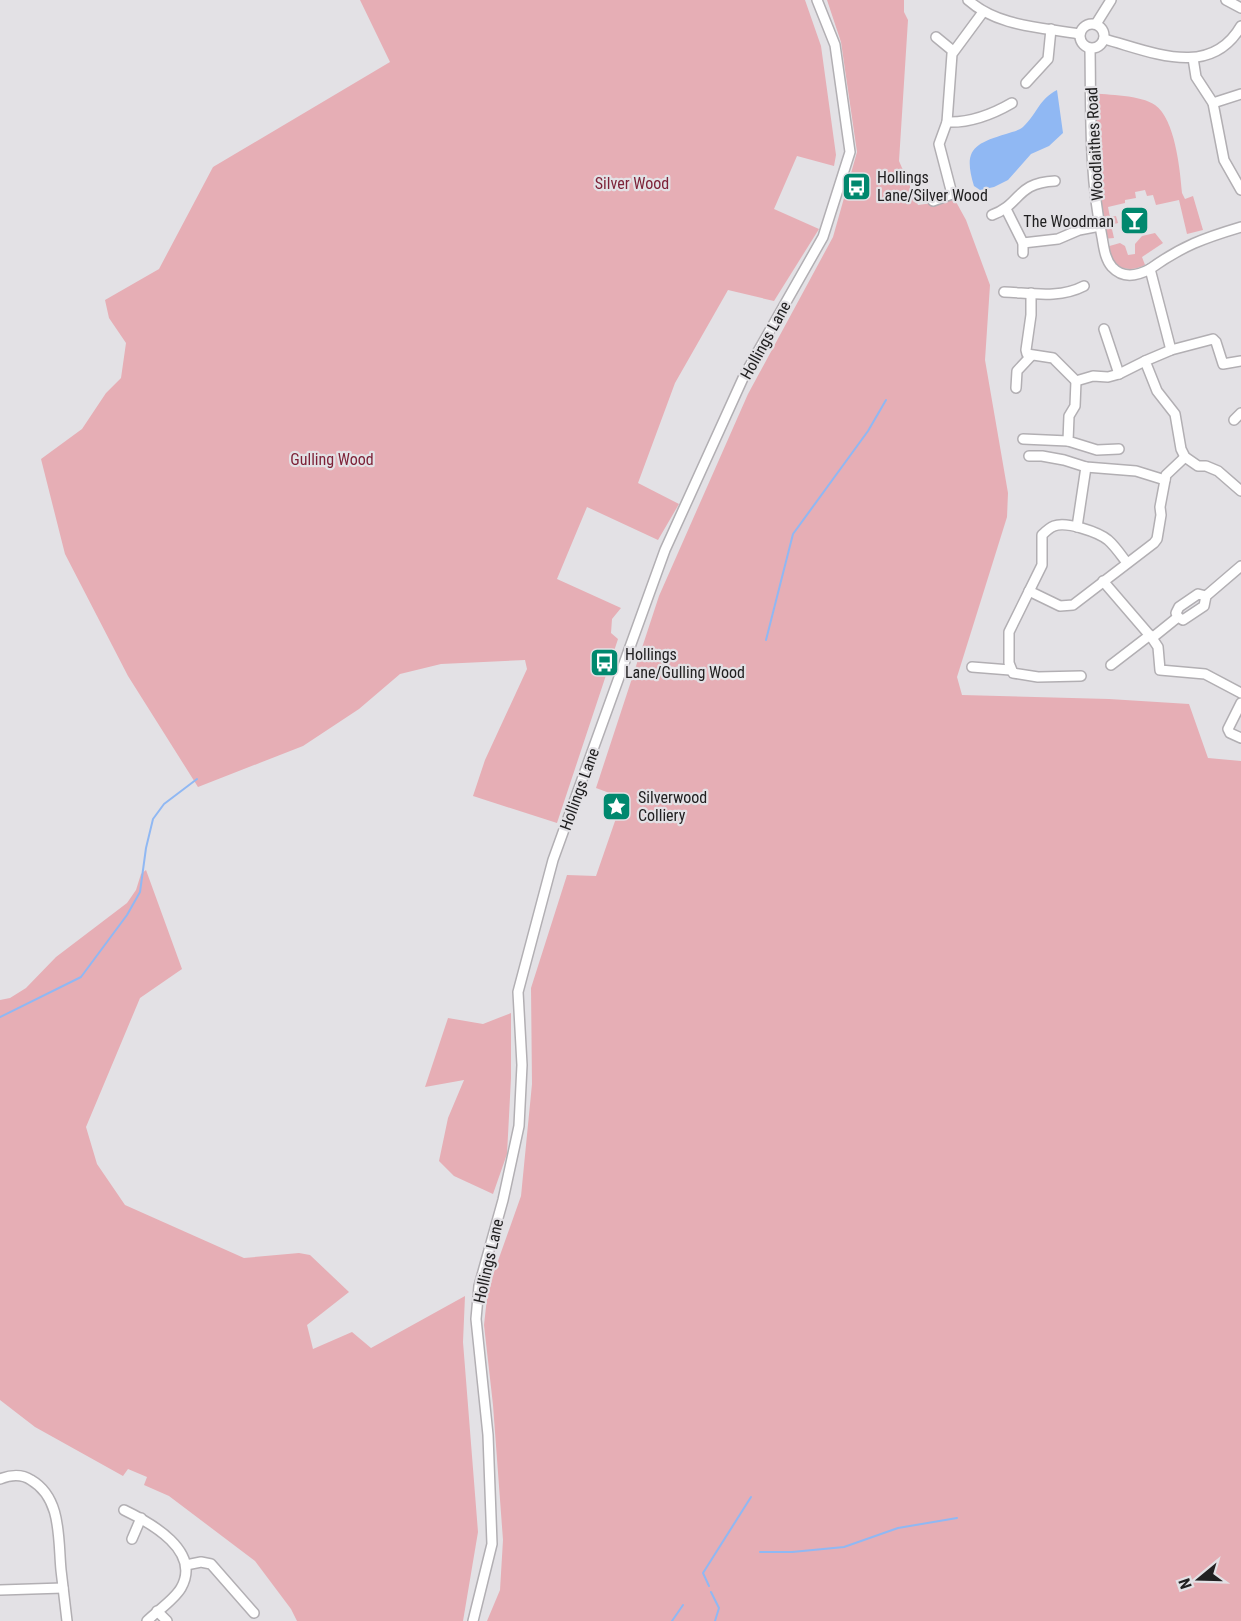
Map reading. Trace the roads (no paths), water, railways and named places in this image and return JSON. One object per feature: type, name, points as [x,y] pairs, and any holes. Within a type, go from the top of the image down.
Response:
[{"type":"street","name":"Hollings Lane","points":[[473,1621],[492,1545],[488,1435],[477,1300],[503,1200],[519,1126],[522,1065],[518,992],[553,860],[665,550],[744,376],[823,237],[850,152],[835,45],[818,0]]},
{"type":"street","points":[[968,0],[983,12],[1007,21],[1079,34]]},
{"type":"street","points":[[1096,24],[1103,30],[1104,39],[1099,46],[1090,49],[1082,44],[1079,34],[1084,26],[1096,24],[1111,0]]},
{"type":"street","points":[[1226,0],[1241,8]]},
{"type":"street","points":[[933,201],[952,194],[940,140],[947,122],[953,51],[983,12]]},
{"type":"street","points":[[1104,39],[1169,56],[1193,58],[1219,51],[1229,44],[1241,26]]},
{"type":"street","points":[[1026,83],[1048,59],[1051,29]]},
{"type":"street","points":[[936,37],[953,51]]},
{"type":"street","name":"Woodlaithes Road","points":[[1090,49],[1092,166],[1107,261],[1120,273],[1130,276],[1139,275],[1150,269]]},
{"type":"street","points":[[1193,58],[1196,78],[1213,103],[1221,151],[1241,190]]},
{"type":"street","points":[[1213,103],[1241,93]]},
{"type":"street","points":[[947,122],[960,123],[987,115],[1012,103]]},
{"type":"street","points":[[928,149],[940,148]]},
{"type":"street","points":[[992,215],[1006,209],[1018,194],[1030,185],[1055,181]]},
{"type":"street","points":[[1006,209],[1023,243],[1023,253]]},
{"type":"street","points":[[1023,243],[1058,239],[1079,230],[1100,226]]},
{"type":"street","points":[[1171,350],[1150,269],[1169,255],[1201,239],[1241,227]]},
{"type":"street","points":[[1004,292],[1054,295],[1084,286]]},
{"type":"street","points":[[1032,292],[1026,350],[1031,356],[1053,358],[1076,381],[1076,406],[1069,416],[1068,441]]},
{"type":"street","points":[[1104,329],[1119,374]]},
{"type":"street","points":[[1076,381],[1093,376],[1108,377],[1119,374],[1171,350],[1213,339],[1223,364],[1241,361]]},
{"type":"street","points":[[1016,388],[1019,368],[1031,356]]},
{"type":"street","points":[[1145,361],[1157,391],[1175,414],[1181,449],[1185,457],[1198,466],[1206,466],[1218,471],[1241,491]]},
{"type":"street","points":[[1023,439],[1068,441],[1097,450],[1119,448]]},
{"type":"street","points":[[1029,456],[1064,460],[1086,467],[1136,471],[1165,480]]},
{"type":"street","points":[[1029,591],[1060,606],[1073,605],[1157,539],[1161,500],[1167,473],[1185,457]]},
{"type":"street","points":[[1077,527],[1086,467]]},
{"type":"street","points":[[1010,670],[1010,632],[1042,565],[1042,536],[1054,526],[1077,527],[1096,533],[1109,541],[1127,562]]},
{"type":"street","points":[[1178,617],[1186,619],[1204,606],[1206,596],[1241,566]]},
{"type":"street","points":[[1103,581],[1158,647],[1158,667],[1162,671],[1205,674],[1241,693]]},
{"type":"street","points":[[1178,617],[1179,607],[1198,594],[1206,596]]},
{"type":"street","points":[[1112,665],[1178,617]]},
{"type":"street","points":[[972,667],[1010,670],[1025,676],[1081,676]]},
{"type":"street","points":[[1241,703],[1228,729],[1230,733],[1241,738]]},
{"type":"street","points":[[0,1479],[7,1476],[27,1478],[43,1490],[50,1499],[57,1521],[67,1621]]},
{"type":"street","points":[[124,1510],[157,1528],[179,1551],[186,1565],[187,1574],[179,1591],[147,1621]]},
{"type":"street","points":[[132,1539],[141,1518]]},
{"type":"street","points":[[186,1565],[201,1562],[211,1564],[254,1613]]},
{"type":"street","points":[[0,1590],[63,1588]]},
{"type":"street","points":[[158,1611],[167,1621]]},
{"type":"water","points":[[1057,90],[1063,133],[1049,146],[1031,154],[1008,180],[994,187],[980,190],[974,186],[970,164],[971,156],[978,145],[1023,127],[1042,102]]},
{"type":"waterway","points":[[766,640],[793,534],[868,431],[886,400]]},
{"type":"waterway","points":[[0,1017],[81,977],[127,915],[140,892],[146,848],[153,819],[164,804],[197,779]]},
{"type":"waterway","points":[[709,1586],[703,1573],[751,1497]]},
{"type":"waterway","points":[[760,1552],[792,1552],[844,1547],[898,1528],[957,1518]]},
{"type":"waterway","points":[[711,1592],[719,1608],[715,1621]]},
{"type":"waterway","points":[[672,1621],[683,1605]]},
{"type":"place","name":"Hollings Lane/Silver Wood","points":[[856,186]]},
{"type":"place","name":"The Woodman","points":[[1135,221]]},
{"type":"place","name":"Hollings Lane/Gulling Wood","points":[[604,663]]},
{"type":"place","name":"Silverwood Colliery","points":[[617,806]]},
{"type":"park label","name":"Silver Wood","points":[[632,183]]},
{"type":"park label","name":"Gulling Wood","points":[[332,459]]}]
